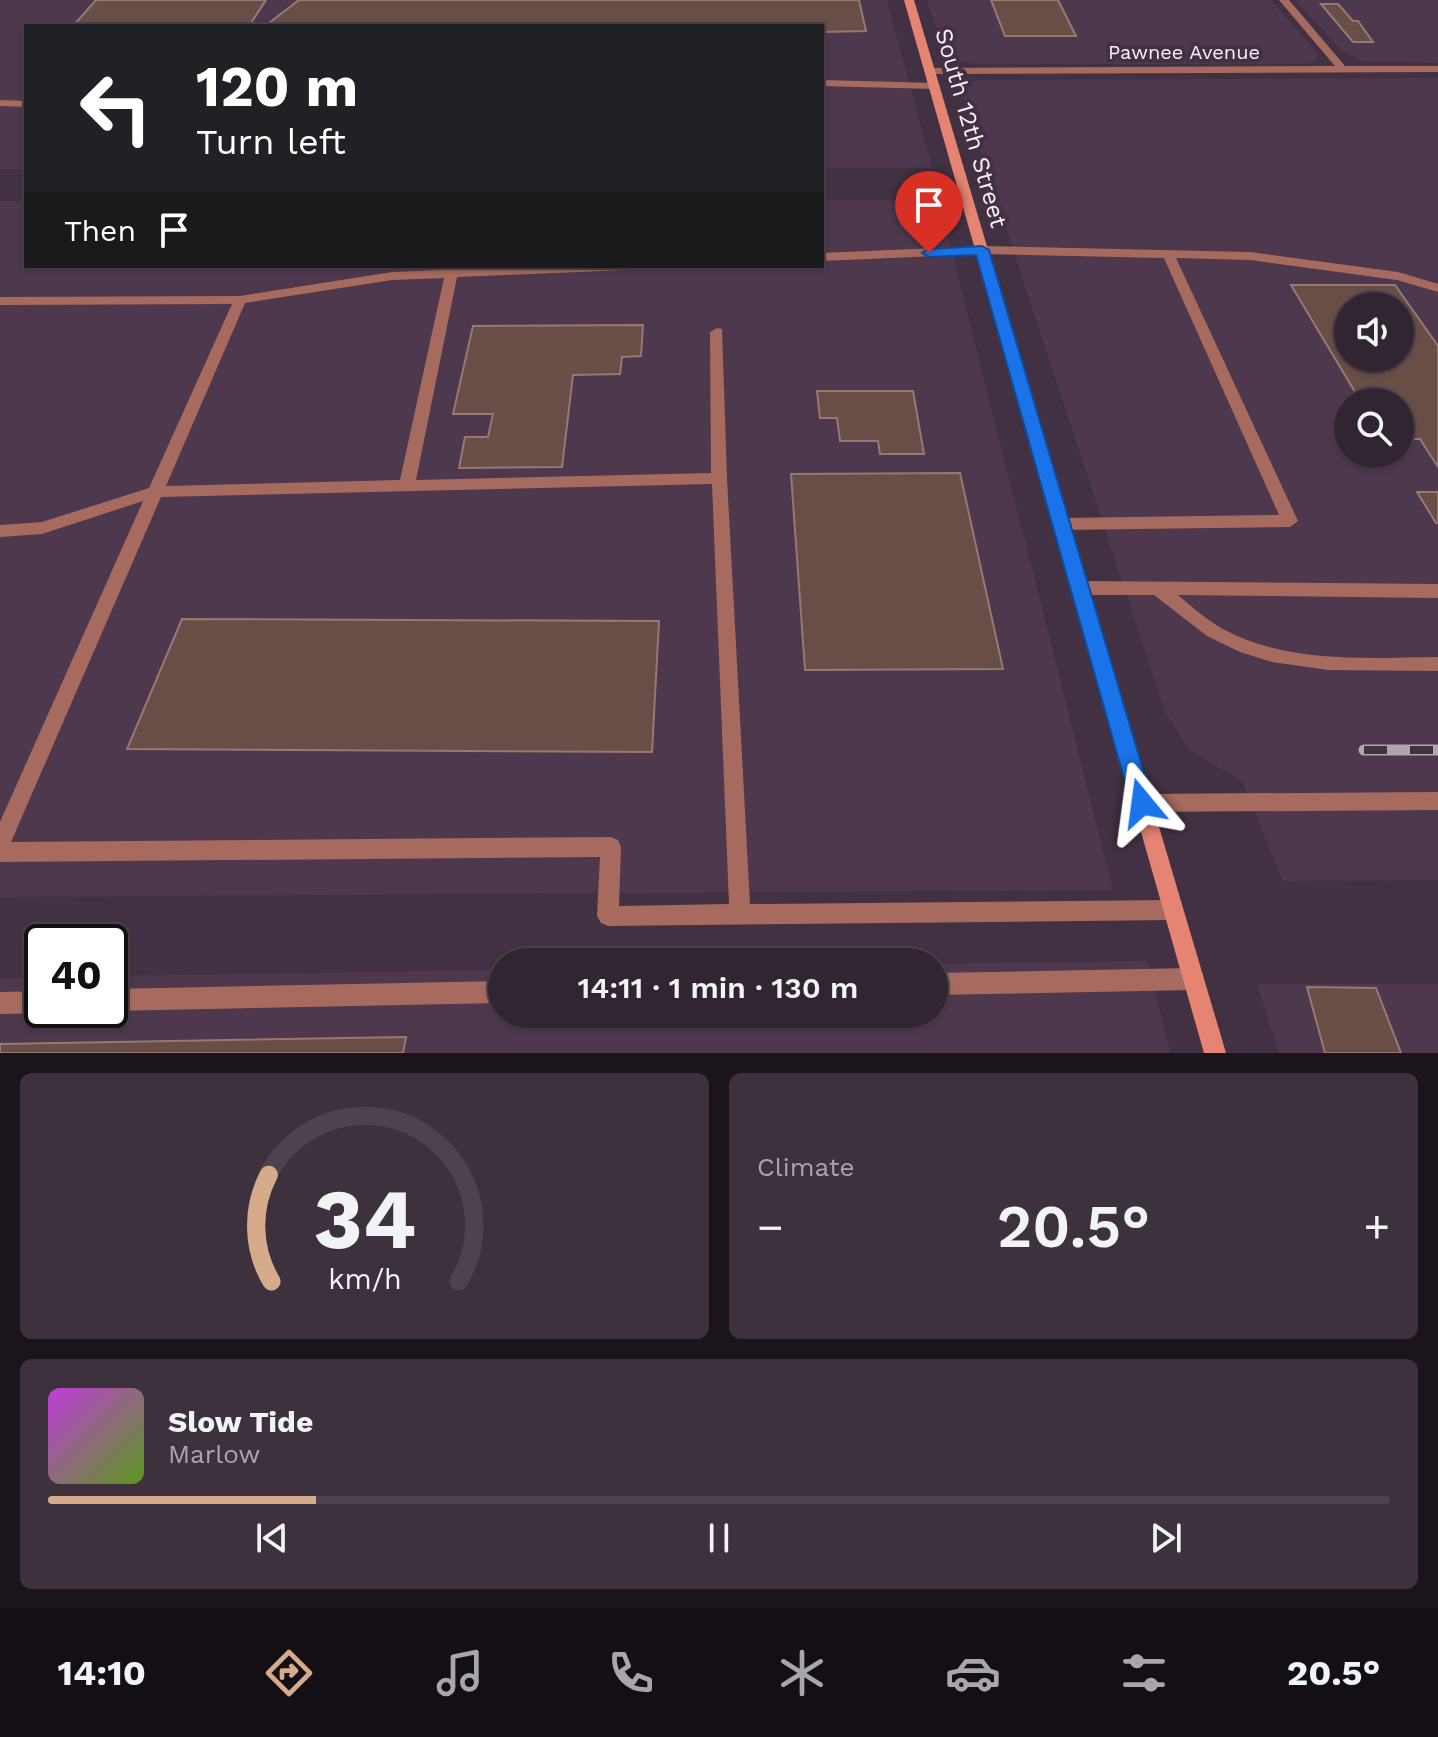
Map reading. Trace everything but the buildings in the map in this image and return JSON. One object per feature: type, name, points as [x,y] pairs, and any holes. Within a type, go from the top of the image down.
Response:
[{"type":"street","name":"South 12th Street","points":[[909,0],[1215,1053]]},
{"type":"street","points":[[1284,0],[1343,70]]},
{"type":"street","name":"Pawnee Avenue","points":[[824,83],[932,78],[1438,69]]},
{"type":"street","points":[[0,103],[24,104]]},
{"type":"street","points":[[824,257],[982,250],[1250,256],[1398,276],[1438,288]]},
{"type":"street","points":[[1061,524],[1290,521],[1168,254]]},
{"type":"street","points":[[0,301],[240,300],[392,276],[582,268]]},
{"type":"street","points":[[407,486],[451,274]]},
{"type":"street","points":[[0,845],[240,300]]},
{"type":"street","points":[[717,332],[719,478],[740,914]]},
{"type":"street","points":[[0,531],[42,528],[155,492],[719,478]]},
{"type":"street","points":[[1080,588],[1438,591]]},
{"type":"street","points":[[1157,588],[1221,636],[1284,657],[1358,665],[1438,664]]},
{"type":"street","points":[[1142,803],[1438,801]]},
{"type":"street","points":[[0,852],[611,847],[608,916],[1172,910]]},
{"type":"street","points":[[948,984],[1193,979]]},
{"type":"street","points":[[128,1000],[488,992]]},
{"type":"street","points":[[0,1003],[24,1002]]},
{"type":"shaded area","points":[[0,0],[887,0],[932,168],[824,168],[824,24],[24,24],[24,169],[0,169]]},
{"type":"shaded area","points":[[927,0],[1271,0],[1317,53],[1317,60],[1305,64],[977,64],[957,61],[945,54]]},
{"type":"shaded area","points":[[1295,0],[1438,0],[1438,63],[1362,61],[1342,51]]},
{"type":"shaded area","points":[[1438,78],[1438,880],[1283,881],[1242,781],[1189,750],[1165,712],[962,94],[964,84],[978,80]]},
{"type":"shaded area","points":[[824,200],[939,200],[1113,890],[0,897],[0,201],[24,201],[24,268],[824,268]]},
{"type":"shaded area","points":[[1147,961],[1171,1053],[0,1053],[0,978],[24,977],[24,1028],[128,1028],[128,976],[488,970],[488,1028],[948,1028],[948,964]]},
{"type":"shaded area","points":[[1257,984],[1438,984],[1438,1053],[1279,1053]]},
{"type":"railway","points":[[1364,750],[1438,750]]},
{"type":"route","points":[[929,253],[982,250],[1142,803]]}]
